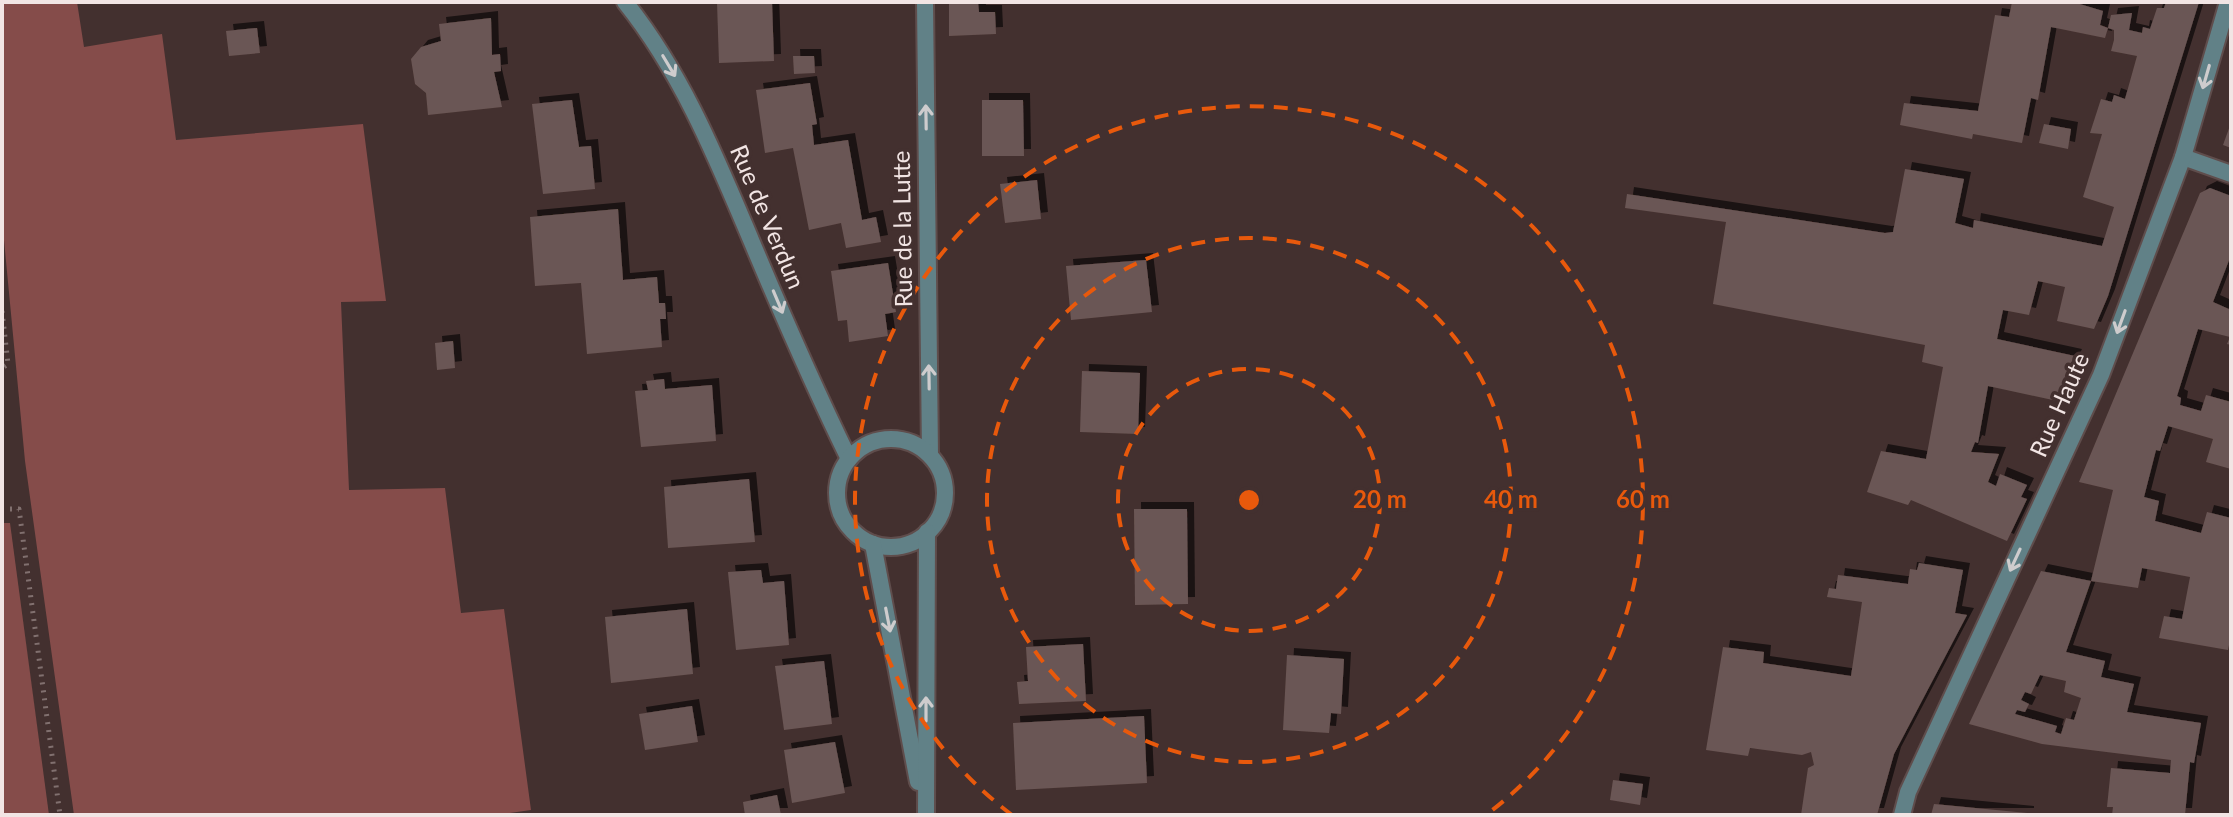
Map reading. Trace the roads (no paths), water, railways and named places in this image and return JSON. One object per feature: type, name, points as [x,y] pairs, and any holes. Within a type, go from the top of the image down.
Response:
[{"type":"street","name":"Rue de Verdun","points":[[625,2],[671,68],[706,135],[808,374],[849,459]]},
{"type":"street","name":"Rue de la Lutte","points":[[925,2],[930,455]]},
{"type":"street","name":"Rue Haute","points":[[1902,815],[1908,792],[2101,375],[2183,157],[2228,2]]},
{"type":"street","points":[[2183,157],[2231,174]]},
{"type":"street","points":[[879,440],[906,442],[930,455],[944,486],[938,519],[927,532],[901,545],[873,544],[858,536],[839,508],[838,482],[849,459],[862,447],[879,440]]},
{"type":"street","points":[[925,815],[927,532]]},
{"type":"street","points":[[873,544],[925,815]]}]
